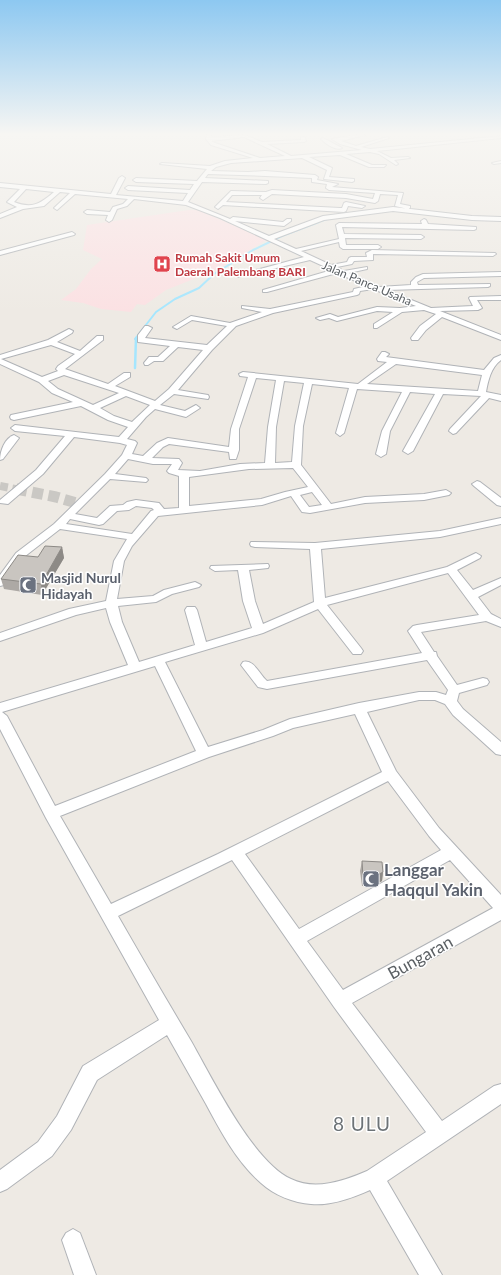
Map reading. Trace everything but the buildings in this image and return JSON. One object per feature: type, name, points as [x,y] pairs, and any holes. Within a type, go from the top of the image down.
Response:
[{"type":"street","points":[[18,194],[10,202],[22,207]]},
{"type":"street","points":[[0,216],[22,207],[42,205],[55,194]]},
{"type":"street","points":[[58,208],[72,194]]},
{"type":"street","name":"Jalan Panca Usaha","points":[[94,194],[185,203],[222,217],[375,288],[441,314],[487,328],[501,338]]},
{"type":"street","points":[[185,203],[190,194]]},
{"type":"street","points":[[272,194],[264,197],[258,207],[275,209],[272,212],[311,214]]},
{"type":"street","points":[[302,194],[346,196],[382,202]]},
{"type":"street","points":[[375,201],[377,194]]},
{"type":"street","points":[[397,205],[402,194],[399,194]]},
{"type":"street","points":[[109,220],[116,208],[125,205],[133,197]]},
{"type":"street","points":[[210,212],[223,203],[228,197],[264,197],[304,200],[303,207]]},
{"type":"street","points":[[364,206],[375,201]]},
{"type":"street","points":[[223,203],[341,210],[344,210],[346,204],[386,210]]},
{"type":"street","points":[[390,204],[408,207],[406,210]]},
{"type":"street","points":[[271,240],[323,218],[386,210],[406,210],[445,217],[501,219]]},
{"type":"street","points":[[88,212],[112,214]]},
{"type":"street","points":[[222,217],[285,224],[289,220]]},
{"type":"street","points":[[253,232],[280,223]]},
{"type":"street","points":[[474,228],[425,223],[338,223],[344,247],[481,248]]},
{"type":"street","points":[[0,253],[72,234]]},
{"type":"street","points":[[294,251],[342,238],[422,237]]},
{"type":"street","points":[[371,259],[369,253],[372,252],[492,254]]},
{"type":"street","points":[[240,276],[309,258]]},
{"type":"street","points":[[328,267],[350,263],[351,259],[409,260]]},
{"type":"street","points":[[265,291],[339,272],[365,268]]},
{"type":"street","points":[[415,287],[415,280],[423,276],[501,274]]},
{"type":"street","points":[[120,440],[154,405],[172,391],[209,348],[232,325],[271,311],[357,293],[356,290],[488,284]]},
{"type":"street","points":[[320,318],[330,316],[337,319],[377,309],[400,310],[427,308],[478,308],[464,285]]},
{"type":"street","points":[[472,298],[501,298]]},
{"type":"street","points":[[318,301],[347,317]]},
{"type":"street","points":[[244,307],[271,311]]},
{"type":"street","points":[[377,326],[400,310]]},
{"type":"street","points":[[415,338],[423,328],[441,314]]},
{"type":"street","points":[[177,327],[191,318],[232,325]]},
{"type":"street","points":[[148,328],[142,335],[141,340],[209,348]]},
{"type":"street","points":[[0,357],[51,342],[69,331]]},
{"type":"street","points":[[63,372],[60,369],[61,368],[100,338]]},
{"type":"street","points":[[51,342],[81,354]]},
{"type":"street","points":[[148,363],[152,359],[160,359],[176,344]]},
{"type":"street","points":[[385,354],[382,359],[486,373]]},
{"type":"street","points":[[453,431],[484,394],[486,373],[496,359],[501,357]]},
{"type":"street","points":[[0,361],[42,380],[51,389],[83,403],[111,418],[132,426]]},
{"type":"street","points":[[340,433],[357,386],[394,361]]},
{"type":"street","points":[[42,380],[63,372],[126,393],[154,405],[186,414],[196,408]]},
{"type":"street","points":[[243,374],[357,386],[484,394],[501,398]]},
{"type":"street","points":[[109,387],[127,375]]},
{"type":"street","points":[[232,468],[235,429],[253,375]]},
{"type":"street","points":[[270,466],[272,427],[281,377]]},
{"type":"street","points":[[308,381],[299,426],[296,465],[329,507]]},
{"type":"street","points":[[381,454],[386,431],[407,390]]},
{"type":"street","points":[[172,391],[205,397]]},
{"type":"street","points":[[408,451],[440,392]]},
{"type":"street","points":[[93,408],[126,393]]},
{"type":"street","points":[[14,417],[83,403]]},
{"type":"street","points":[[0,583],[20,555],[58,526],[108,476],[126,456],[132,444],[120,440],[16,428]]},
{"type":"street","points":[[4,502],[45,466],[71,435]]},
{"type":"street","points":[[0,456],[14,438]]},
{"type":"street","points":[[146,460],[160,445],[168,441],[234,450]]},
{"type":"street","points":[[126,456],[146,460],[176,461],[177,463],[172,471],[184,473],[206,473],[232,468],[296,465]]},
{"type":"street","points":[[184,473],[184,510]]},
{"type":"street","points":[[108,476],[143,480]]},
{"type":"street","points":[[477,484],[501,503]]},
{"type":"street","points":[[136,666],[116,622],[112,604],[119,562],[128,545],[152,515],[160,512],[262,502],[314,489]]},
{"type":"street","points":[[294,493],[306,510],[365,500],[424,497],[446,493]]},
{"type":"street","points":[[68,516],[98,522],[114,508],[125,508],[136,503],[155,505],[160,512]]},
{"type":"street","points":[[255,544],[315,546],[440,534],[501,520]]},
{"type":"street","points":[[58,526],[134,537]]},
{"type":"street","points":[[315,546],[320,603],[357,651]]},
{"type":"street","points":[[0,708],[259,630],[320,603],[452,569],[476,556]]},
{"type":"street","points":[[216,568],[264,566]]},
{"type":"street","points":[[243,567],[249,601],[259,630]]},
{"type":"street","points":[[452,569],[488,617],[501,623]]},
{"type":"street","points":[[472,595],[501,581]]},
{"type":"street","points":[[0,637],[73,612],[112,604],[156,599],[168,592],[195,585]]},
{"type":"street","points":[[191,610],[202,647]]},
{"type":"street","points":[[488,617],[415,630],[432,655],[452,695],[458,712],[501,750]]},
{"type":"street","points":[[247,665],[263,684],[267,685],[327,672],[432,655]]},
{"type":"street","points":[[158,660],[204,753]]},
{"type":"street","points":[[52,814],[204,753],[268,733],[299,721],[428,695],[452,695],[483,682]]},
{"type":"street","points":[[359,708],[390,774],[434,832],[501,906]]},
{"type":"street","points":[[0,716],[107,914],[226,1121],[255,1163],[281,1186],[300,1194],[321,1195],[356,1186],[374,1178],[501,1092]]},
{"type":"street","points":[[107,914],[390,774]]},
{"type":"street","points":[[235,852],[340,1001],[439,1134]]},
{"type":"street","points":[[296,938],[452,852]]},
{"type":"street","name":"Bungaran","points":[[340,1001],[501,912]]},
{"type":"street","points":[[0,1182],[45,1149],[64,1123],[90,1072],[170,1023]]},
{"type":"street","points":[[374,1178],[431,1275]]},
{"type":"street","points":[[73,1240],[85,1275]]},
{"type":"shaded area","name":"Rumah Sakit Umum Daerah Palembang BARI","points":[[189,210],[199,210],[266,240],[219,269],[166,290],[145,305],[137,304],[131,312],[101,309],[83,303],[61,300],[76,289],[91,269],[102,259],[83,250],[87,225]]},
{"type":"waterway","points":[[342,217],[374,213]]},
{"type":"waterway","points":[[319,222],[328,219]]},
{"type":"waterway","points":[[135,339],[156,312],[175,299],[199,288],[214,274],[253,250],[282,236],[319,222]]},
{"type":"waterway","points":[[135,368],[136,338]]},
{"type":"tunnel","points":[[0,486],[21,490]]},
{"type":"tunnel","points":[[16,489],[21,490]]},
{"type":"tunnel","points":[[21,490],[56,497],[80,504]]},
{"type":"place","name":"Rumah Sakit Umum Daerah Palembang BARI","points":[[162,264]]},
{"type":"place","name":"Masjid Nurul Hidayah","points":[[28,585]]},
{"type":"place","name":"Langgar Haqqul Yakin","points":[[371,879]]},
{"type":"district","name":"8 ULU","points":[[362,1123]]}]
